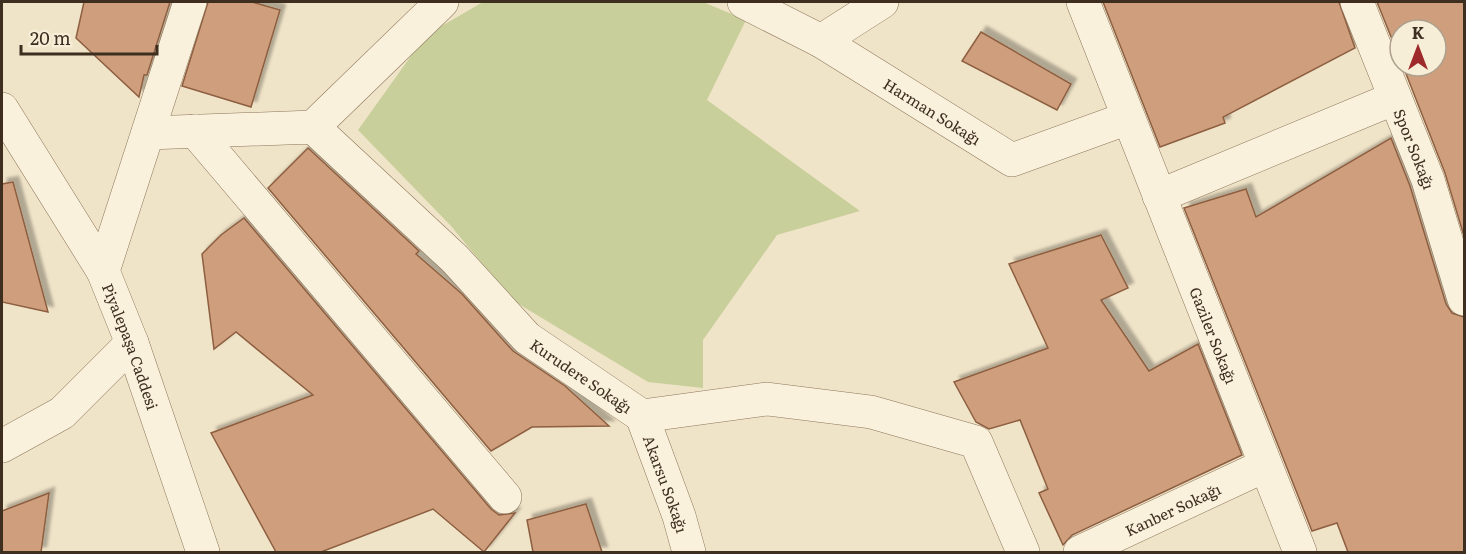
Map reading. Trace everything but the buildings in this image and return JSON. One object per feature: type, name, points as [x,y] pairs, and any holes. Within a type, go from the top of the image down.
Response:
[{"type":"street","name":"Piyalepaşa Caddesi","points":[[190,2],[104,272],[132,343],[203,552]]},
{"type":"street","points":[[148,133],[313,127],[442,2]]},
{"type":"street","name":"Harman Sokağı","points":[[744,2],[821,41],[1012,160],[1128,118]]},
{"type":"street","points":[[821,41],[882,2]]},
{"type":"street","name":"Gaziler Sokağı","points":[[1083,2],[1264,466],[1300,552]]},
{"type":"street","name":"Spor Sokağı","points":[[1357,2],[1428,180],[1464,299]]},
{"type":"street","points":[[1159,196],[1395,98]]},
{"type":"street","points":[[2,109],[104,272]]},
{"type":"street","name":"Kurudere Sokağı","points":[[313,127],[455,259],[527,338],[642,417],[767,399],[871,412],[976,442],[1023,552]]},
{"type":"street","points":[[195,131],[505,497]]},
{"type":"street","points":[[2,446],[62,413],[132,343]]},
{"type":"street","name":"Akarsu Sokağı","points":[[642,417],[679,516],[689,552]]},
{"type":"street","name":"Kanber Sokağı","points":[[1080,552],[1264,466]]},
{"type":"green space","points":[[483,2],[703,2],[746,20],[707,100],[860,211],[777,235],[703,340],[703,388],[648,382],[512,300],[451,226],[358,130],[426,35]]}]
